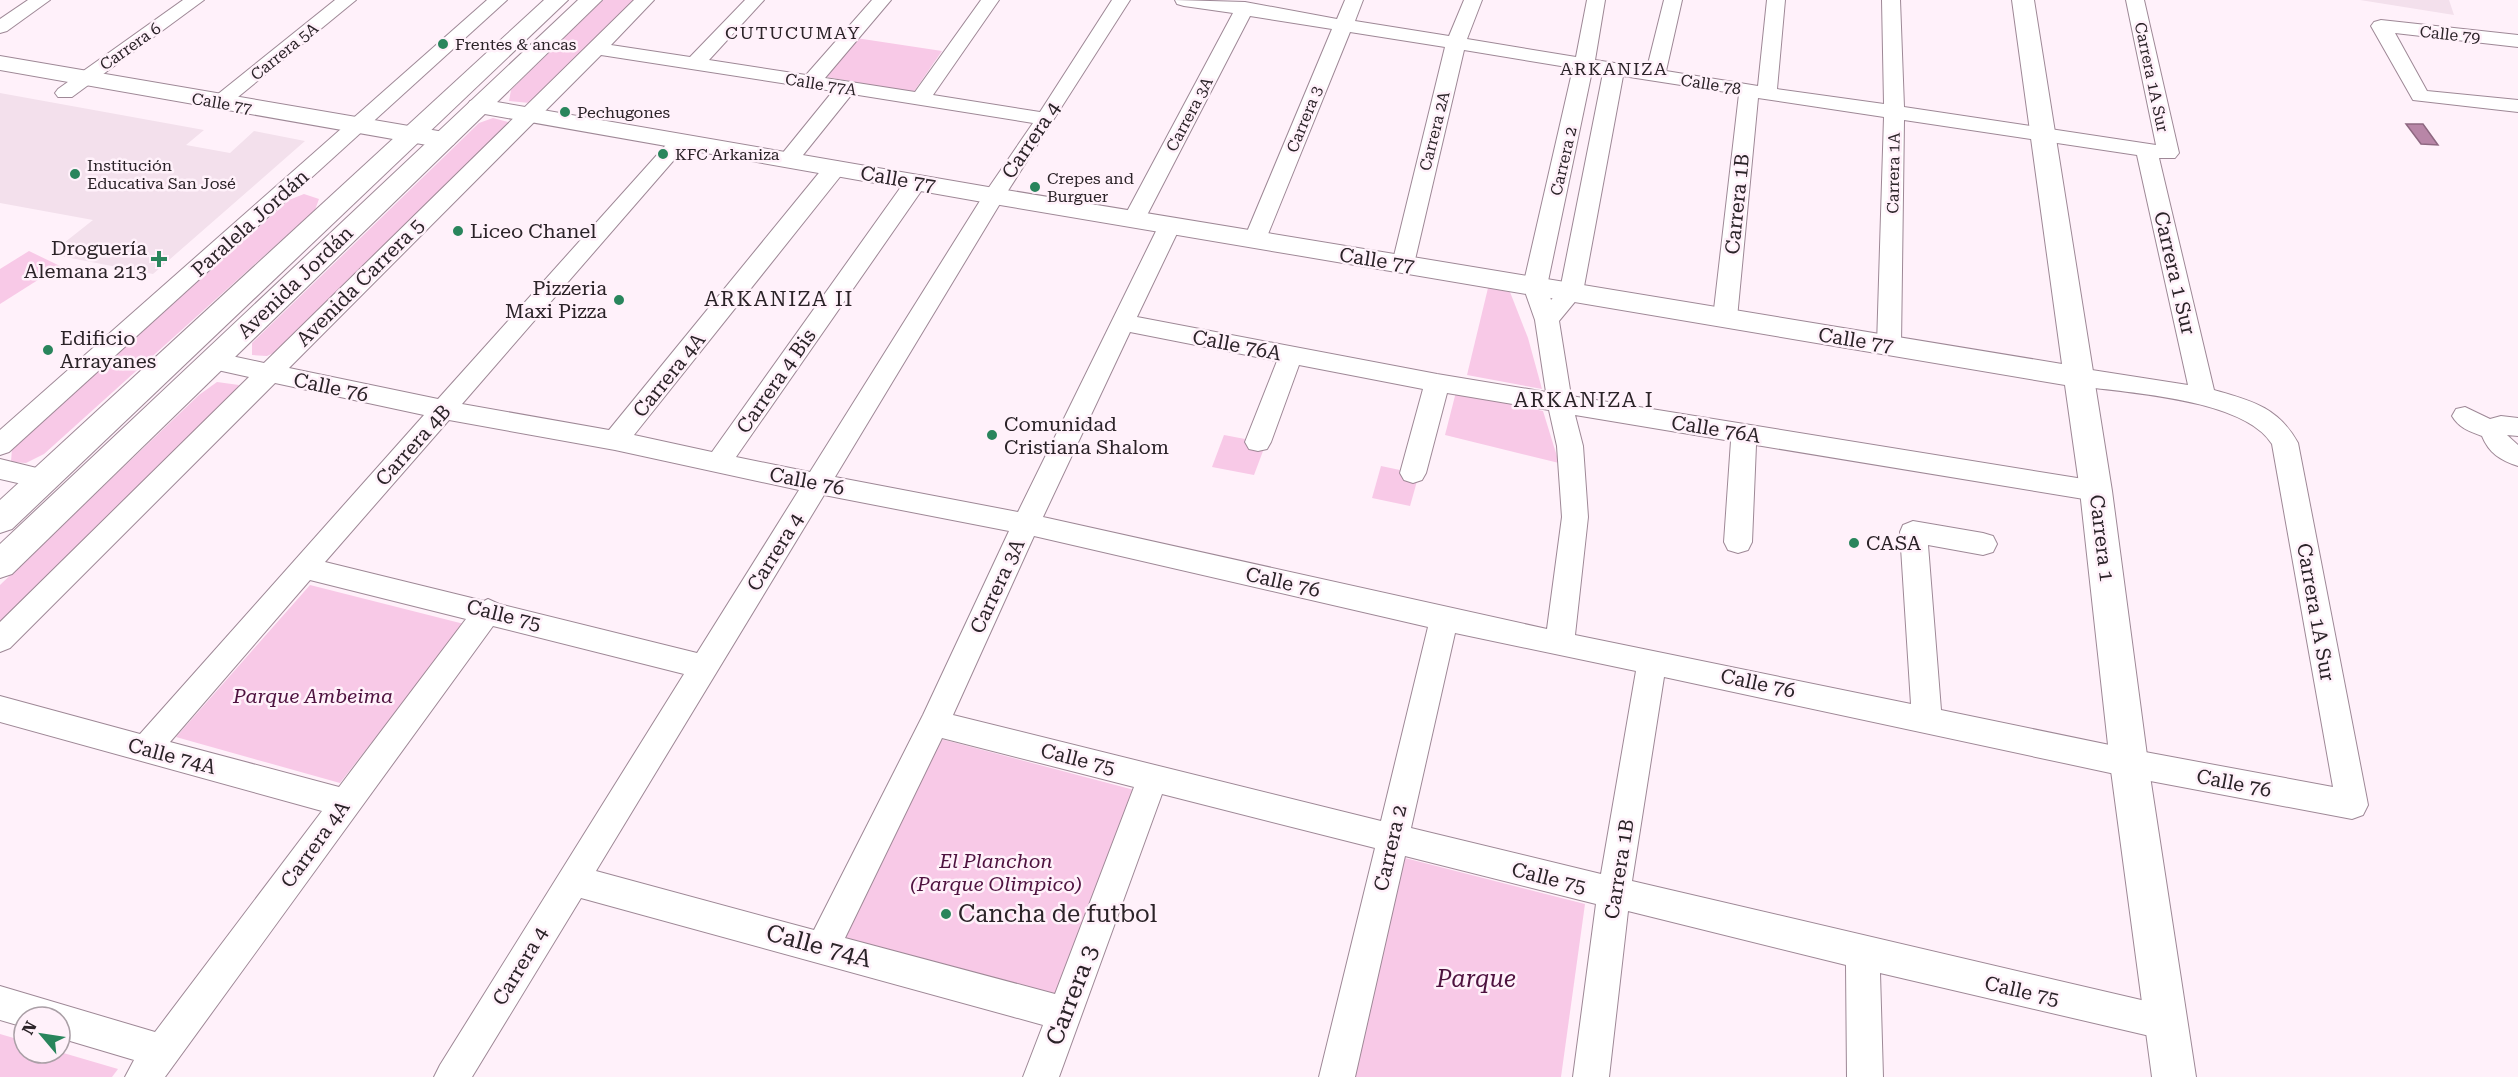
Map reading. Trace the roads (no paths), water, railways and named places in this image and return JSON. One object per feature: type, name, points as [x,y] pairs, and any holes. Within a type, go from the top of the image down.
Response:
[{"type":"street","points":[[0,27],[41,0]]},
{"type":"street","name":"Carrera 6","points":[[74,86],[195,0]]},
{"type":"street","name":"Carrera 5A","points":[[220,102],[347,0]]},
{"type":"street","name":"Paralela Jordán","points":[[0,445],[498,0]]},
{"type":"street","name":"Avenida Jordán","points":[[0,565],[213,361],[557,0]]},
{"type":"street","name":"Avenida Jordán","points":[[0,520],[419,147],[479,106],[591,0]]},
{"type":"street","name":"Avenida Carrera 5","points":[[0,640],[645,0]]},
{"type":"street","points":[[693,65],[755,0]]},
{"type":"street","points":[[811,81],[882,0]]},
{"type":"street","points":[[920,100],[990,0]]},
{"type":"street","name":"Carrera 4","points":[[452,1077],[994,196],[1121,0]]},
{"type":"street","name":"Calle 78","points":[[1184,0],[1758,92],[2158,152]]},
{"type":"street","name":"Carrera 3","points":[[1255,239],[1354,0]]},
{"type":"street","name":"Carrera 2A","points":[[1403,264],[1456,43],[1473,0]]},
{"type":"street","name":"Carrera 2","points":[[1535,286],[1596,0]]},
{"type":"street","points":[[1655,75],[1673,0]]},
{"type":"street","name":"Carrera 1B","points":[[1725,318],[1758,92],[1776,0]]},
{"type":"street","name":"Carrera 1A","points":[[1889,345],[1894,111],[1892,0]]},
{"type":"street","name":"Carrera 1","points":[[2024,0],[2096,491],[2129,763],[2174,1077]]},
{"type":"street","name":"Carrera 1A Sur","points":[[2134,0],[2158,152]]},
{"type":"street","name":"Carrera 3A","points":[[1134,219],[1245,8]]},
{"type":"street","name":"Calle 79","points":[[2518,41],[2381,26],[2420,96],[2518,106]]},
{"type":"street","name":"Calle 77A","points":[[596,48],[1046,119]]},
{"type":"street","name":"Calle 77","points":[[0,63],[74,86],[338,144],[419,147]]},
{"type":"street","name":"Carrera 2","points":[[1547,320],[1571,292],[1614,69]]},
{"type":"street","name":"Calle 77","points":[[0,80],[220,102],[358,126],[419,147]]},
{"type":"street","points":[[788,160],[848,87]]},
{"type":"street","name":"Calle 77","points":[[479,106],[994,196],[2203,396],[2248,409],[2271,423]]},
{"type":"street","name":"Carrera 4B","points":[[146,748],[680,141]]},
{"type":"street","name":"Carrera 1 Sur","points":[[2158,152],[2203,396]]},
{"type":"street","name":"Carrera 4A","points":[[615,441],[835,168]]},
{"type":"street","name":"Carrera 4 Bis","points":[[718,463],[916,182]]},
{"type":"street","name":"Carrera 3A","points":[[823,947],[934,723],[1026,524],[1170,225]]},
{"type":"street","points":[[1535,286],[1547,320],[1560,403],[1570,446],[1575,517],[1560,642]]},
{"type":"street","name":"Calle 76A","points":[[1124,323],[1437,383],[2096,491]]},
{"type":"street","points":[[1258,442],[1291,355]]},
{"type":"street","name":"Calle 76","points":[[213,361],[445,410],[615,441],[818,484],[1026,524],[1443,619],[1927,718],[2129,763],[2352,805]]},
{"type":"street","points":[[1413,473],[1437,383]]},
{"type":"street","points":[[2465,416],[2473,423],[2493,430],[2502,425],[2518,427]]},
{"type":"street","name":"Carrera 1A Sur","points":[[2271,423],[2285,443],[2352,805]]},
{"type":"street","points":[[2493,430],[2494,440],[2505,451],[2518,456]]},
{"type":"street","points":[[1738,542],[1744,434]]},
{"type":"street","points":[[0,469],[44,479]]},
{"type":"street","points":[[1927,718],[1912,532],[1983,544]]},
{"type":"street","name":"Calle 75","points":[[303,567],[488,611],[703,667]]},
{"type":"street","name":"Carrera 4A","points":[[152,1064],[488,611]]},
{"type":"street","name":"Carrera 2","points":[[1337,1077],[1443,619]]},
{"type":"street","name":"Carrera 1B","points":[[1592,1077],[1614,894],[1652,661]]},
{"type":"street","name":"Calle 74A","points":[[0,710],[345,803]]},
{"type":"street","name":"Calle 75","points":[[934,723],[1614,894],[1863,954],[2167,1023]]},
{"type":"street","name":"Carrera 3","points":[[1041,1077],[1153,778]]},
{"type":"street","name":"Calle 74A","points":[[572,880],[1065,1014]]},
{"type":"street","points":[[1863,954],[1865,1077]]},
{"type":"street","points":[[72,1027],[152,1064]]},
{"type":"place","name":"Frentes & ancas","points":[[443,44]]},
{"type":"place","name":"Pechugones","points":[[565,112]]},
{"type":"place","name":"KFC Arkaniza","points":[[663,154]]},
{"type":"place","name":"Institución Educativa San José","points":[[75,174]]},
{"type":"place","name":"Crepes and Burguer","points":[[1035,187]]},
{"type":"place","name":"Liceo Chanel","points":[[458,231]]},
{"type":"place","name":"Droguería Alemana 213","points":[[159,259]]},
{"type":"place","name":"Pizzeria Maxi Pizza","points":[[619,300]]},
{"type":"place","name":"Edificio Arrayanes","points":[[48,350]]},
{"type":"place","name":"Comunidad Cristiana Shalom","points":[[992,435]]},
{"type":"place","name":"CASA","points":[[1854,543]]},
{"type":"place","name":"Cancha de futbol","points":[[946,914]]},
{"type":"district","name":"CUTUCUMAY","points":[[793,33]]},
{"type":"district","name":"ARKANIZA","points":[[1614,69]]},
{"type":"district","name":"ARKANIZA II","points":[[779,299]]},
{"type":"district","name":"ARKANIZA I","points":[[1584,400]]},
{"type":"park label","name":"Parque Ambeima","points":[[313,696]]},
{"type":"park label","name":"El Planchon (Parque Olimpico)","points":[[996,872]]},
{"type":"park label","name":"Parque","points":[[1476,979]]}]
